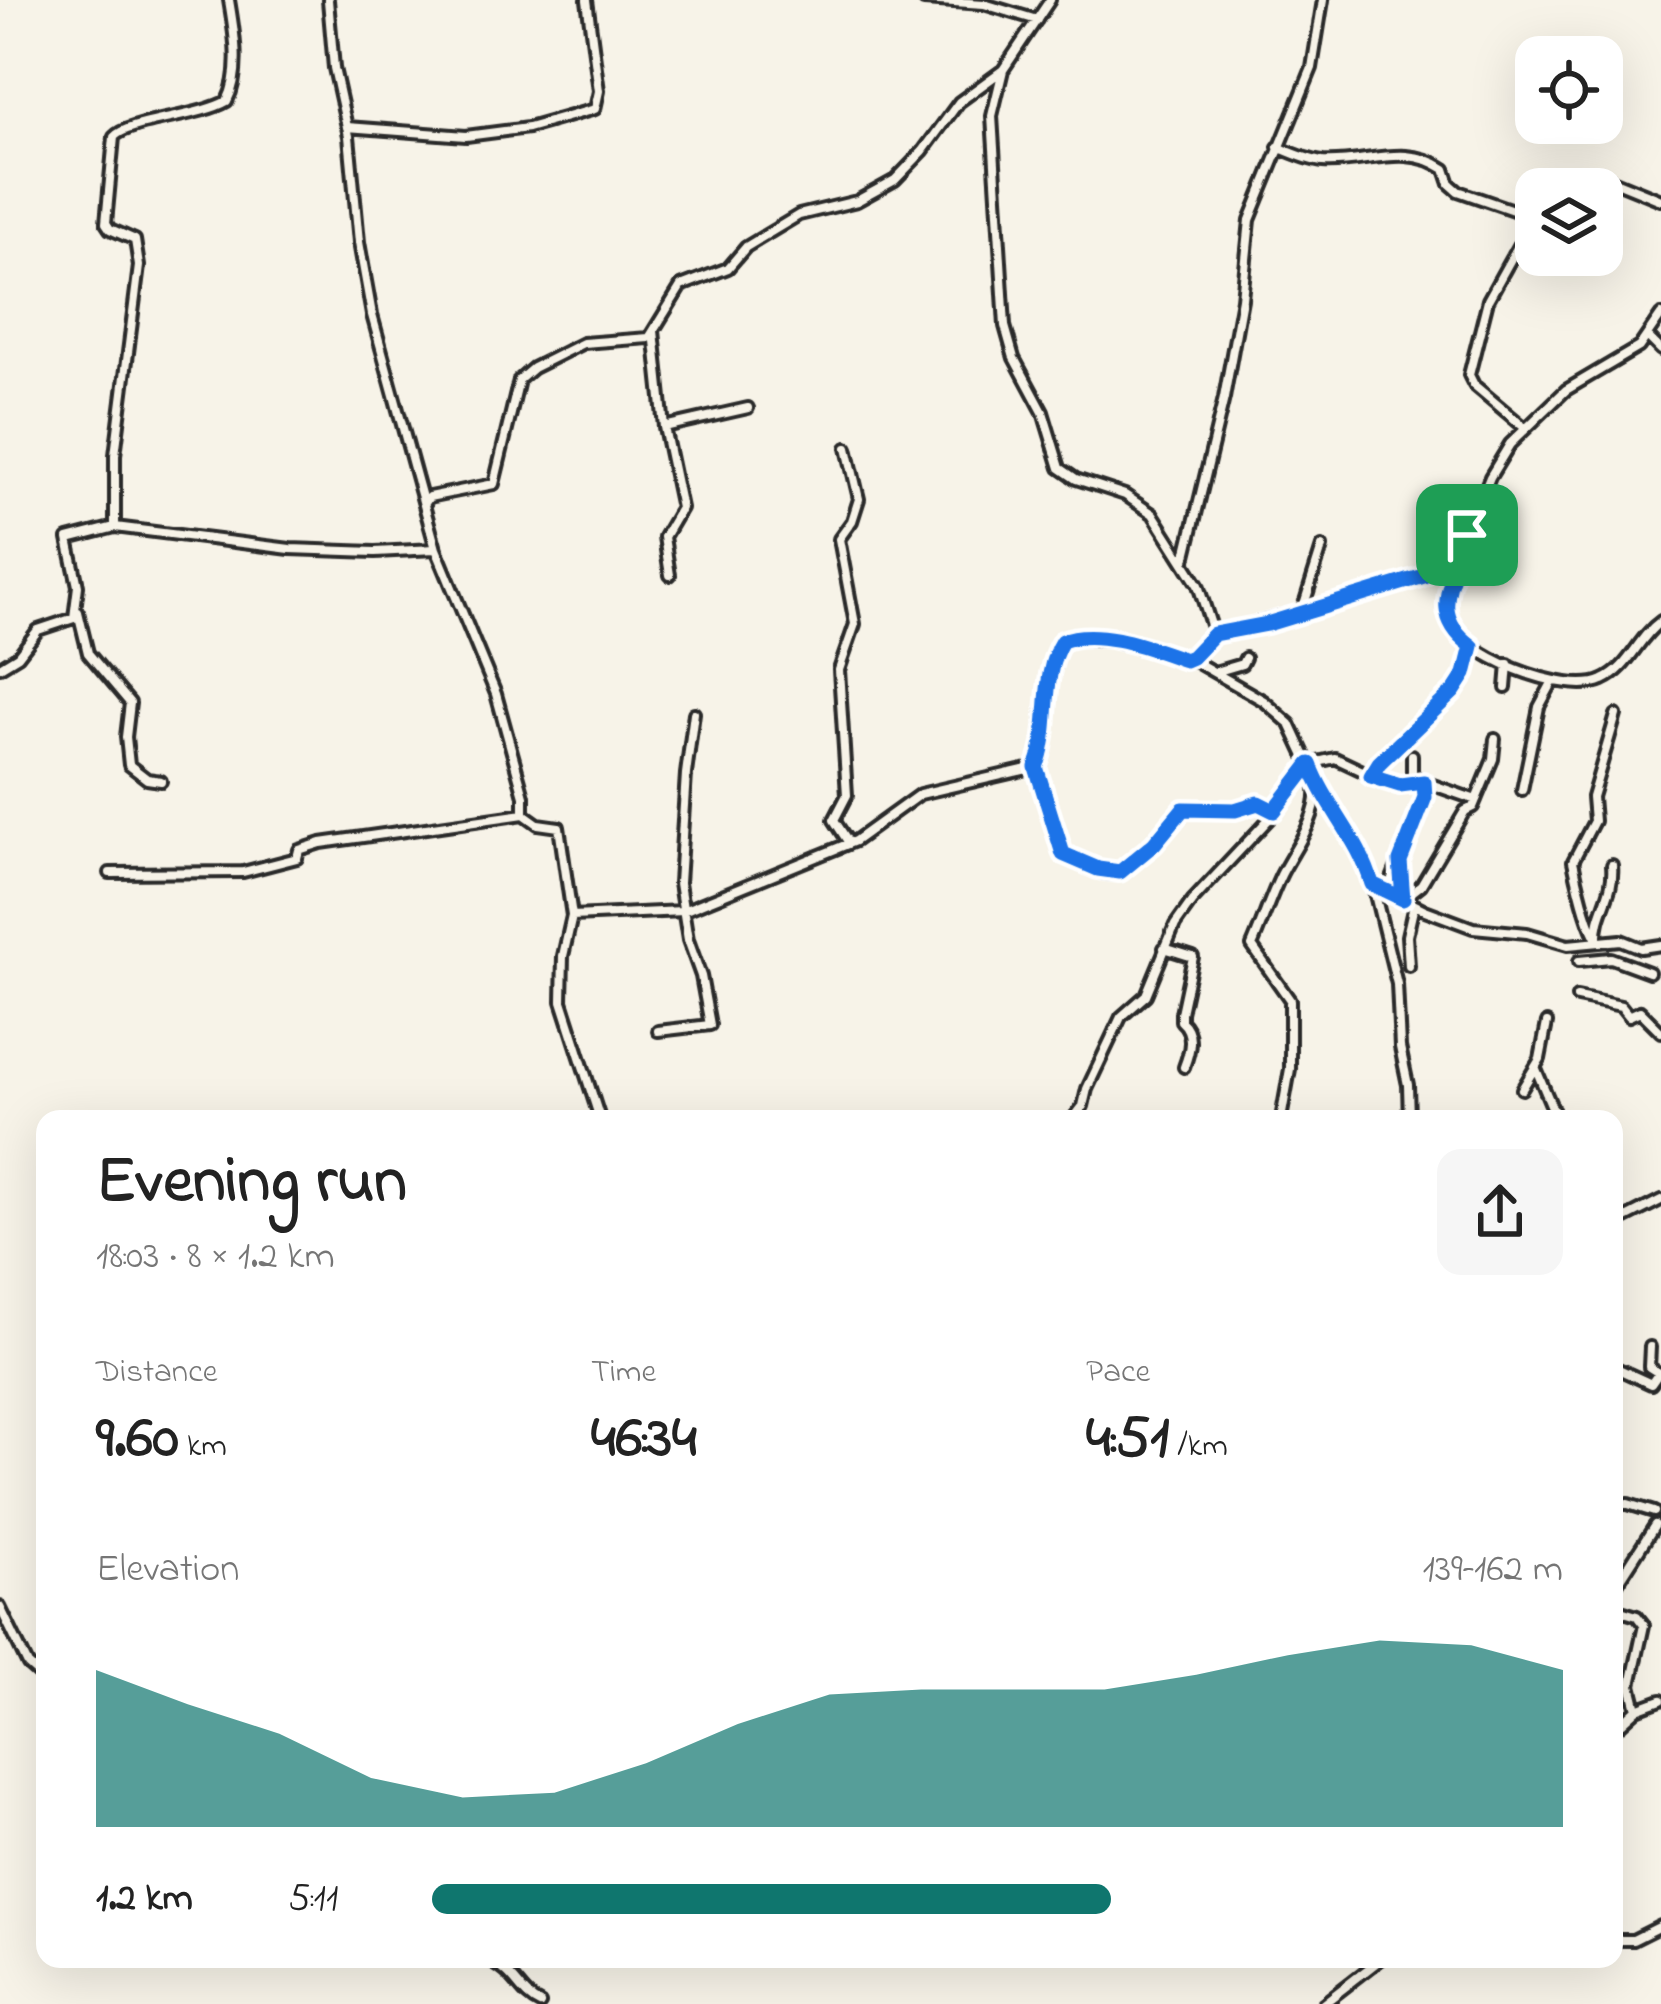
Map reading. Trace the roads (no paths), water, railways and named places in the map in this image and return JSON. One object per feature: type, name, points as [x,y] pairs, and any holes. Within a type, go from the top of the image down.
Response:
[{"type":"street","points":[[116,527],[116,455],[139,266],[135,240],[106,223],[114,137],[122,129],[202,112],[227,101],[235,54],[229,0]]},
{"type":"street","points":[[328,0],[372,315],[436,549],[496,694],[524,796],[524,814]]},
{"type":"street","points":[[347,127],[466,136],[528,128],[597,108],[587,0]]},
{"type":"street","points":[[924,0],[984,4],[1036,20]]},
{"type":"street","points":[[1049,0],[1003,70],[992,116],[1002,304],[1015,358],[1043,412],[1060,468],[1146,508],[1204,596],[1214,634]]},
{"type":"street","points":[[1185,561],[1224,398],[1250,220],[1312,68],[1323,0]]},
{"type":"street","points":[[424,506],[429,497],[494,484],[523,375],[583,343],[644,341],[686,283],[728,268],[746,247],[799,214],[857,202],[895,180],[959,102],[1003,70]]},
{"type":"street","points":[[1278,147],[1322,162],[1386,154],[1430,162],[1445,169],[1458,191],[1515,211]]},
{"type":"street","points":[[1623,185],[1661,200]]},
{"type":"street","points":[[1515,252],[1489,300],[1468,375],[1525,428]]},
{"type":"street","points":[[1661,315],[1648,337],[1628,355],[1566,390],[1525,428],[1497,464],[1445,605],[1452,628],[1472,646],[1553,681],[1578,686],[1605,679],[1624,666],[1639,641],[1661,621]]},
{"type":"street","points":[[653,327],[664,427],[681,508],[664,537],[670,575]]},
{"type":"street","points":[[1648,337],[1661,350]]},
{"type":"street","points":[[664,427],[748,408]]},
{"type":"street","points":[[847,448],[859,499],[839,539],[855,624],[838,670],[847,795],[834,820],[849,843]]},
{"type":"street","points":[[161,781],[147,779],[129,765],[130,703],[88,653],[68,539],[116,527],[290,549],[436,549]]},
{"type":"street","points":[[1185,660],[1214,634],[1255,627],[1424,576],[1442,566],[1467,535]]},
{"type":"street","points":[[1302,611],[1322,547]]},
{"type":"street","points":[[0,668],[18,656],[38,630],[72,620],[77,609]]},
{"type":"street","points":[[1274,811],[1258,803],[1235,810],[1183,809],[1154,844],[1120,872],[1110,873],[1063,854],[1036,767],[1043,752],[1051,673],[1062,641],[1113,640],[1185,660],[1215,672],[1282,716],[1297,734],[1315,779],[1317,798],[1252,946],[1290,1000],[1290,1069],[1283,1110]]},
{"type":"street","points":[[1371,776],[1402,739],[1454,691],[1465,674],[1472,646]]},
{"type":"street","points":[[1215,672],[1242,664],[1245,658]]},
{"type":"street","points":[[1506,688],[1508,664]]},
{"type":"street","points":[[1522,790],[1539,707],[1553,681]]},
{"type":"street","points":[[658,1031],[710,1025],[683,911],[680,859],[694,712]]},
{"type":"street","points":[[1598,940],[1591,932],[1573,861],[1594,821],[1592,797],[1616,715]]},
{"type":"street","points":[[1403,899],[1421,885],[1476,800],[1493,759],[1495,739]]},
{"type":"street","points":[[1412,755],[1412,773],[1422,781],[1476,800]]},
{"type":"street","points":[[1080,1110],[1121,1017],[1145,995],[1164,948],[1192,901],[1310,764],[1335,758],[1400,785],[1422,781]]},
{"type":"street","points":[[572,916],[683,911],[849,843],[871,832],[908,800],[936,788],[1036,767]]},
{"type":"street","points":[[1315,779],[1364,857],[1372,884],[1397,984],[1408,1110]]},
{"type":"street","points":[[1387,891],[1425,797],[1422,781]]},
{"type":"street","points":[[110,873],[243,872],[290,862],[303,848],[321,843],[524,814],[538,824],[560,827],[572,916],[563,956],[562,1001],[597,1110]]},
{"type":"street","points":[[1400,861],[1403,899]]},
{"type":"street","points":[[1598,940],[1596,923],[1614,883],[1612,865]]},
{"type":"street","points":[[1372,884],[1473,928],[1527,933],[1568,946],[1598,940],[1621,940],[1641,948],[1661,945]]},
{"type":"street","points":[[1409,967],[1407,936],[1414,905]]},
{"type":"street","points":[[1164,948],[1193,957],[1180,1021],[1189,1036],[1184,1067]]},
{"type":"street","points":[[1627,965],[1641,948]]},
{"type":"street","points":[[1579,961],[1611,958],[1649,972]]},
{"type":"street","points":[[1577,997],[1621,1006],[1629,1016],[1640,1011],[1661,1032]]},
{"type":"street","points":[[1522,1089],[1536,1067],[1547,1023]]},
{"type":"street","points":[[1536,1067],[1540,1086],[1556,1110]]},
{"type":"street","points":[[1623,1220],[1661,1200]]},
{"type":"street","points":[[1623,1372],[1652,1384],[1659,1378],[1649,1367],[1650,1347]]},
{"type":"street","points":[[1623,1504],[1654,1512]]},
{"type":"street","points":[[1623,1575],[1655,1525]]},
{"type":"street","points":[[0,1607],[36,1672]]},
{"type":"street","points":[[1623,1612],[1637,1616],[1644,1625],[1631,1685],[1637,1709]]},
{"type":"street","points":[[1623,1722],[1637,1709],[1661,1700]]},
{"type":"street","points":[[1623,1940],[1661,1926]]},
{"type":"street","points":[[502,1968],[528,1998],[540,2004]]},
{"type":"street","points":[[1323,2004],[1370,1968]]}]
